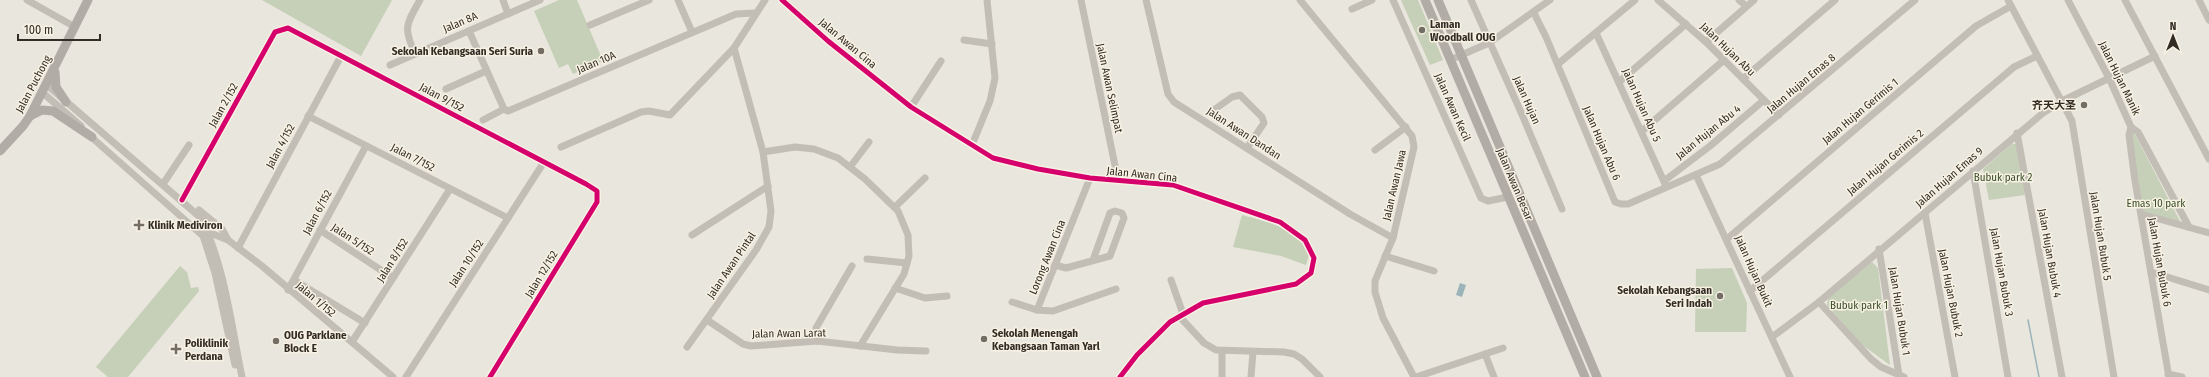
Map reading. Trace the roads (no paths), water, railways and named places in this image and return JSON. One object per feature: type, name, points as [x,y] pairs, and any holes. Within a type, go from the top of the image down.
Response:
[{"type":"main road","name":"Jalan Puchong","points":[[0,151],[30,116],[45,89],[88,0]]},
{"type":"main road","name":"Jalan Awan Besar","points":[[1425,0],[1585,377]]},
{"type":"main road","name":"Jalan Awan Besar","points":[[1438,0],[1596,377]]},
{"type":"main road","points":[[56,66],[56,87],[66,102]]},
{"type":"main road","points":[[30,116],[42,110],[53,111],[92,138]]},
{"type":"main road","points":[[1552,301],[1558,286]]},
{"type":"street","points":[[27,0],[75,27]]},
{"type":"street","points":[[415,54],[406,34],[408,21],[420,0]]},
{"type":"street","points":[[503,0],[508,14]]},
{"type":"street","name":"Jalan 8A","points":[[390,65],[540,0]]},
{"type":"street","points":[[590,25],[650,0]]},
{"type":"street","points":[[678,0],[692,32]]},
{"type":"street","points":[[561,147],[641,112],[649,111],[670,115],[734,48],[755,13],[765,0]]},
{"type":"street","name":"Jalan Awan Cina","points":[[782,0],[828,41],[911,107],[994,158],[1038,169],[1090,178],[1173,185],[1273,220],[1293,230],[1305,240],[1312,249],[1314,258],[1313,266],[1311,273],[1305,279],[1296,284],[1203,303],[1170,322],[1138,355],[1120,377]]},
{"type":"street","points":[[972,145],[990,102],[995,78],[987,0]]},
{"type":"street","name":"Jalan Awan Selimpat","points":[[1081,0],[1118,180]]},
{"type":"street","name":"Jalan Awan Dandan","points":[[1146,0],[1168,94],[1174,102],[1350,214],[1393,238]]},
{"type":"street","name":"Jalan Awan Jawa","points":[[1300,0],[1412,136],[1414,147],[1393,238],[1375,281],[1377,304],[1415,377]]},
{"type":"street","points":[[1352,9],[1372,0]]},
{"type":"street","name":"Jalan Awan Kecil","points":[[1393,0],[1481,198],[1488,201],[1508,197]]},
{"type":"street","name":"Jalan Hujan","points":[[1471,0],[1562,209]]},
{"type":"street","points":[[1450,60],[1489,43],[1534,13],[1550,0]]},
{"type":"street","points":[[1558,64],[1635,0]]},
{"type":"street","name":"Jalan Hujan Abu","points":[[1658,0],[1706,42],[1779,115]]},
{"type":"street","points":[[1739,0],[1746,6]]},
{"type":"street","points":[[1706,42],[1754,0]]},
{"type":"street","points":[[1743,79],[1835,0]]},
{"type":"street","name":"Jalan Hujan Emas 8","points":[[1696,175],[1720,164],[1915,0]]},
{"type":"street","name":"Jalan Hujan Manik","points":[[2068,0],[2109,78],[2131,127],[2138,132],[2189,227]]},
{"type":"street","points":[[2125,0],[2209,159]]},
{"type":"street","points":[[2199,0],[2208,14]]},
{"type":"street","name":"Jalan Hujan Bubuk 5","points":[[2010,3],[2072,121],[2114,377]]},
{"type":"street","name":"Jalan Hujan Gerimis 1","points":[[1727,238],[1976,26],[2010,3]]},
{"type":"street","name":"Jalan 10A","points":[[483,120],[736,14],[755,13]]},
{"type":"street","name":"Jalan Hujan Abu 6","points":[[1534,13],[1558,64],[1615,202],[1628,204],[1665,183],[1696,175]]},
{"type":"street","points":[[1619,82],[1686,24]]},
{"type":"street","name":"Jalan 9/152","points":[[288,28],[586,184]]},
{"type":"street","name":"Jalan 2/152","points":[[182,200],[275,32],[288,28]]},
{"type":"street","points":[[469,30],[486,71],[506,110]]},
{"type":"street","name":"Jalan Hujan Abu 5","points":[[1596,33],[1665,183]]},
{"type":"street","points":[[964,40],[992,44]]},
{"type":"street","name":"Jalan Awan Pintal","points":[[687,347],[756,250],[769,227],[771,211],[763,152],[734,48]]},
{"type":"street","name":"Jalan 4/152","points":[[238,248],[341,56]]},
{"type":"street","name":"Jalan Hujan Gerimis 2","points":[[1750,290],[2014,67],[2038,56]]},
{"type":"street","name":"Jalan Hujan Emas 9","points":[[1772,337],[1819,302],[1879,249],[1925,213],[2017,133],[2062,101],[2155,56]]},
{"type":"street","points":[[1642,131],[1724,60]]},
{"type":"street","points":[[911,107],[941,61]]},
{"type":"street","points":[[446,89],[486,71]]},
{"type":"street","points":[[45,89],[92,138],[204,232]]},
{"type":"street","points":[[45,89],[66,102],[182,200],[201,218],[242,377]]},
{"type":"street","points":[[1211,112],[1232,97],[1240,95],[1262,117],[1264,123],[1247,148]]},
{"type":"street","name":"Jalan Hujan Abu 4","points":[[1665,183],[1764,100]]},
{"type":"street","name":"Jalan 7/152","points":[[308,116],[508,218]]},
{"type":"street","points":[[1375,150],[1406,127]]},
{"type":"street","name":"Jalan Hujan Bubuk 6","points":[[2131,127],[2129,135],[2141,214],[2169,376]]},
{"type":"street","name":"Jalan Hujan Bubuk 4","points":[[2017,133],[2062,377]]},
{"type":"street","points":[[850,167],[869,142]]},
{"type":"street","points":[[163,184],[189,145]]},
{"type":"street","name":"Jalan 6/152","points":[[288,290],[366,146]]},
{"type":"street","points":[[763,152],[795,147],[814,149],[838,158],[898,211],[908,235],[909,256],[904,274],[860,346]]},
{"type":"street","name":"Jalan 10/152","points":[[406,377],[544,162]]},
{"type":"street","name":"Jalan Hujan Bubuk 3","points":[[1973,171],[2008,377]]},
{"type":"street","name":"Jalan Hujan Bukit","points":[[1696,175],[1727,238],[1790,377]]},
{"type":"street","points":[[895,207],[925,178]]},
{"type":"street","name":"Lorong Awan Cina","points":[[1090,178],[1037,310],[1053,311],[1116,289]]},
{"type":"street","name":"Jalan 12/152","points":[[490,377],[597,202],[597,191],[586,184]]},
{"type":"street","points":[[692,235],[768,186]]},
{"type":"street","name":"Jalan 8/152","points":[[352,342],[450,189]]},
{"type":"street","points":[[182,200],[192,205],[212,220],[227,238]]},
{"type":"street","points":[[1055,265],[1066,268],[1110,256],[1124,218],[1122,212],[1115,211],[1110,213],[1093,260]]},
{"type":"street","name":"Jalan Hujan Bubuk 2","points":[[1925,213],[1956,377]]},
{"type":"street","points":[[2141,214],[2209,233]]},
{"type":"street","points":[[204,232],[209,226],[217,228],[227,238]]},
{"type":"street","name":"Jalan 5/152","points":[[320,230],[393,278]]},
{"type":"street","name":"Jalan 1/152","points":[[227,238],[393,377]]},
{"type":"street","name":"Jalan Hujan Bubuk 1","points":[[1879,249],[1902,376]]},
{"type":"street","points":[[1385,256],[1434,271]]},
{"type":"street","points":[[867,259],[907,263]]},
{"type":"street","points":[[817,341],[816,328],[852,266]]},
{"type":"street","points":[[2151,272],[2209,290]]},
{"type":"street","points":[[294,280],[365,323]]},
{"type":"street","points":[[1171,280],[1181,315],[1204,343],[1216,350],[1222,351],[1284,352],[1294,354],[1320,377]]},
{"type":"street","points":[[895,288],[925,298],[947,296]]},
{"type":"street","points":[[1012,302],[1037,310]]},
{"type":"street","points":[[1819,302],[1871,359],[1881,367],[1902,376]]},
{"type":"street","name":"Jalan Awan Larat","points":[[707,320],[747,345],[817,341],[926,351]]},
{"type":"street","points":[[231,334],[237,377]]},
{"type":"street","points":[[1415,377],[1503,348]]},
{"type":"street","points":[[1222,351],[1222,377]]},
{"type":"street","points":[[1251,377],[1253,352]]},
{"type":"street","points":[[1485,354],[1494,377]]},
{"type":"street","points":[[2169,376],[2182,377]]},
{"type":"water","points":[[1460,283],[1466,285],[1462,297],[1456,295]]},
{"type":"waterway","points":[[2028,320],[2039,377]]},
{"type":"place","name":"Laman Woodball OUG","points":[[1422,30]]},
{"type":"place","name":"Sekolah Kebangsaan Seri Suria","points":[[541,51]]},
{"type":"place","name":"齐天大圣","points":[[2084,105]]},
{"type":"place","name":"Klinik Mediviron","points":[[139,225]]},
{"type":"place","name":"Sekolah Kebangsaan Seri Indah","points":[[1720,296]]},
{"type":"place","name":"Sekolah Menengah Kebangsaan Taman Yarl","points":[[984,339]]},
{"type":"place","name":"OUG Parklane Block E","points":[[276,341]]},
{"type":"place","name":"Poliklinik Perdana","points":[[176,349]]},
{"type":"park label","name":"Bubuk park 2","points":[[2003,177]]},
{"type":"park label","name":"Emas 10 park","points":[[2156,203]]},
{"type":"park label","name":"Bubuk park 1","points":[[1859,305]]}]
